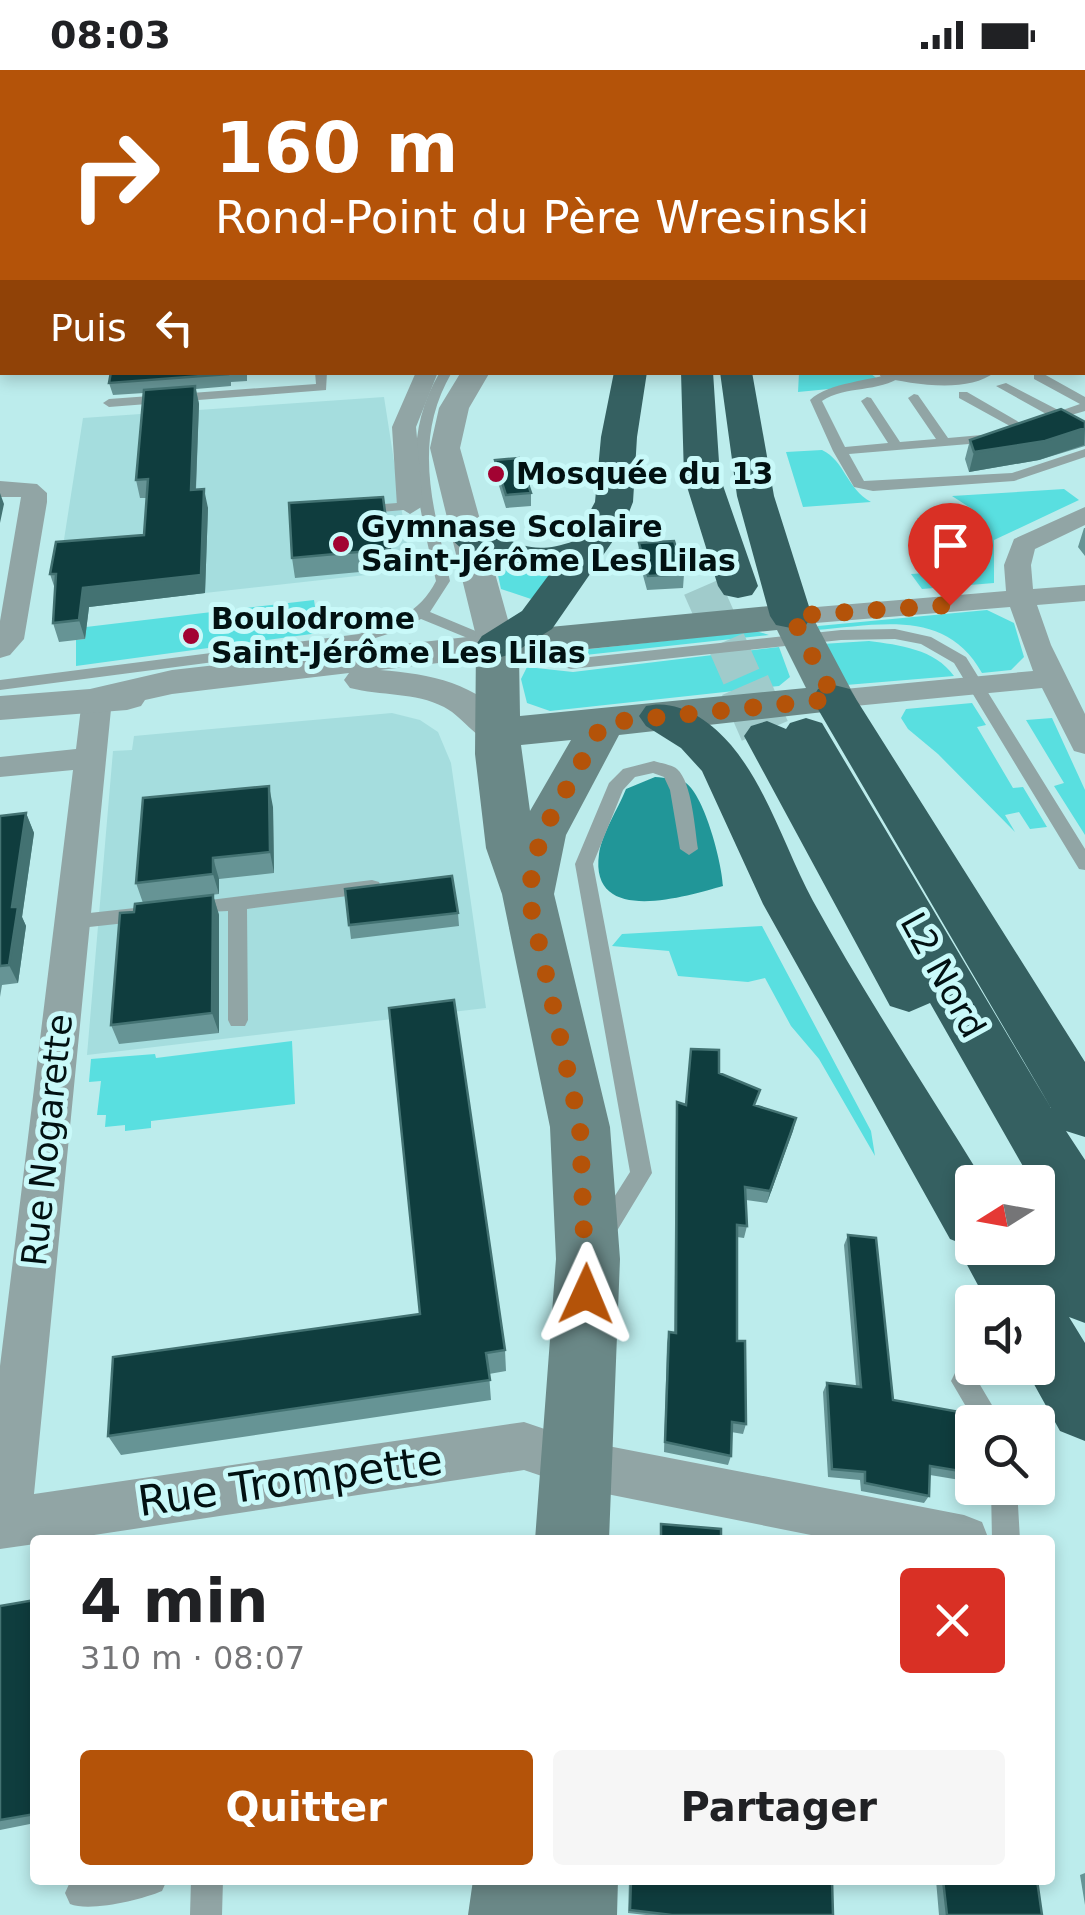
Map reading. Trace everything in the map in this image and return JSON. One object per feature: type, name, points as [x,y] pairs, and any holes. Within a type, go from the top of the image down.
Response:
[{"type":"highway","points":[[497,645],[537,620],[591,548],[614,502],[630,375]]},
{"type":"highway","points":[[670,375],[671,476],[702,587]]},
{"type":"highway","points":[[697,375],[702,476],[738,586]]},
{"type":"highway","points":[[736,375],[740,425],[756,514],[797,627]]},
{"type":"highway","points":[[466,534],[502,554],[531,562],[559,560],[591,548]]},
{"type":"highway","points":[[662,716],[696,735],[718,758],[798,921],[955,1190]]},
{"type":"highway","points":[[802,723],[1085,1112]]},
{"type":"highway","name":"L2 Nord","points":[[802,723],[842,876],[1010,1165]]},
{"type":"highway","name":"L2 Nord","points":[[802,723],[1002,1081],[1085,1214]]},
{"type":"highway","points":[[1055,1241],[1085,1293]]},
{"type":"highway","points":[[1055,1357],[1085,1407]]},
{"type":"main road","points":[[497,733],[662,716],[802,723],[797,627],[497,645],[497,733],[511,848],[528,894],[580,1126],[588,1260],[572,1535]]},
{"type":"main road","points":[[528,894],[541,835],[603,723]]},
{"type":"main road","points":[[512,1915],[515,1885]]},
{"type":"main road","points":[[573,1915],[576,1885]]},
{"type":"street","points":[[410,506],[404,427],[426,375]]},
{"type":"street","points":[[97,698],[172,682],[497,645],[445,448],[446,425],[459,395],[474,375]]},
{"type":"street","points":[[897,375],[927,381],[993,379]]},
{"type":"street","points":[[0,489],[28,489],[34,494],[4,636]]},
{"type":"street","points":[[1085,516],[1027,541],[1020,550],[1016,573],[1052,678],[1085,744]]},
{"type":"street","points":[[1049,532],[1033,552],[1036,565],[1042,576],[1080,594]]},
{"type":"street","points":[[797,627],[1080,594]]},
{"type":"street","points":[[0,708],[97,698],[171,697],[347,678],[427,688],[469,702],[485,715],[497,733]]},
{"type":"street","points":[[802,723],[976,685],[1052,678]]},
{"type":"street","name":"Rue Nogarette","points":[[3,1523],[97,698]]},
{"type":"street","points":[[0,767],[89,758]]},
{"type":"street","name":"Rue Trompette","points":[[3,1523],[524,1446],[577,1464],[939,1535]]},
{"type":"lane","points":[[274,375],[274,391]]},
{"type":"lane","points":[[109,403],[322,387],[320,375]]},
{"type":"lane","points":[[0,684],[360,638],[390,630],[422,614],[438,595],[442,581],[420,451],[434,391],[444,375]]},
{"type":"lane","points":[[891,375],[876,387],[833,391],[816,400],[859,484],[873,487],[1014,477],[1085,454]]},
{"type":"lane","points":[[1038,376],[1085,404]]},
{"type":"lane","points":[[993,379],[1058,416]]},
{"type":"lane","points":[[963,395],[1022,428]]},
{"type":"lane","points":[[914,398],[945,443]]},
{"type":"lane","points":[[867,402],[897,447]]},
{"type":"lane","points":[[840,450],[985,441],[1085,404]]},
{"type":"lane","points":[[343,512],[410,506]]},
{"type":"lane","points":[[422,614],[497,645]]},
{"type":"lane","points":[[797,627],[911,636],[952,653],[976,685],[1085,864]]},
{"type":"lane","points":[[588,1260],[641,1173],[584,864],[615,786],[629,773],[654,767],[671,774],[679,790],[689,850]]},
{"type":"lane","points":[[72,922],[396,884]]},
{"type":"lane","points":[[237,903],[238,1020]]},
{"type":"lane","points":[[1005,1505],[1006,1535]]},
{"type":"lane","points":[[80,1893],[124,1885]]},
{"type":"lane","points":[[206,1915],[208,1885]]},
{"type":"shaded area","points":[[799,375],[872,375],[880,381],[870,385],[798,392]]},
{"type":"shaded area","points":[[384,397],[411,570],[53,610],[83,418]]},
{"type":"shaded area","points":[[822,450],[871,502],[803,507],[786,452]]},
{"type":"shaded area","points":[[1064,489],[1079,500],[994,540],[994,583],[922,589],[911,574],[942,572],[936,560],[953,549],[938,550],[917,518],[953,515],[978,546],[972,509],[952,496]]},
{"type":"shaded area","points":[[501,562],[544,572],[550,578],[531,599],[501,589],[496,566]]},
{"type":"shaded area","name":"Boulodrome Saint-Jérôme Les Lilas","points":[[314,600],[319,633],[76,666],[76,640],[85,639],[86,627]]},
{"type":"shaded area","points":[[987,610],[1014,623],[1024,657],[1011,670],[982,673],[967,652],[950,638],[909,625],[816,630],[818,626]]},
{"type":"shaded area","points":[[756,631],[769,635],[576,656],[562,652]]},
{"type":"shaded area","points":[[869,641],[927,654],[954,676],[846,685],[822,644]]},
{"type":"shaded area","points":[[779,647],[790,677],[779,686],[550,711],[527,703],[521,679],[527,667],[573,672]]},
{"type":"shaded area","points":[[972,703],[986,725],[977,727],[1013,788],[1023,787],[1047,827],[1030,829],[1019,812],[1005,815],[1015,832],[901,718],[906,709]]},
{"type":"shaded area","points":[[392,713],[420,720],[438,732],[451,763],[486,1008],[87,1055],[113,751],[132,750],[134,736]]},
{"type":"shaded area","points":[[1052,718],[1085,790],[1085,835],[1054,786],[1064,783],[1026,720]]},
{"type":"shaded area","points":[[655,777],[683,781],[700,802],[723,886],[644,901],[624,899],[609,891],[600,877],[601,846],[626,789]]},
{"type":"shaded area","points":[[762,926],[871,1131],[875,1156],[819,1059],[791,1026],[765,978],[748,982],[678,976],[669,951],[612,946],[622,934]]},
{"type":"shaded area","points":[[292,1041],[295,1104],[151,1121],[151,1128],[125,1131],[125,1125],[105,1127],[106,1115],[97,1115],[101,1081],[89,1082],[91,1059],[155,1054],[156,1058]]},
{"type":"building","points":[[110,375],[215,375],[109,383]]},
{"type":"building","points":[[195,386],[191,490],[204,489],[201,575],[83,588],[79,620],[53,623],[56,574],[50,574],[56,542],[144,535],[148,479],[136,480],[144,390]]},
{"type":"building","points":[[1061,409],[1085,422],[1085,428],[1045,441],[974,452],[970,440]]},
{"type":"building","points":[[519,458],[531,493],[506,495],[495,460]]},
{"type":"building","name":"Gymnase Scolaire Saint-Jérôme Les Lilas","points":[[383,497],[390,549],[292,558],[289,503]]},
{"type":"building","points":[[674,541],[684,574],[648,576],[639,543]]},
{"type":"building","points":[[269,786],[270,852],[213,858],[213,874],[136,883],[143,798]]},
{"type":"building","points":[[26,813],[12,907],[18,907],[9,965],[0,966],[0,816]]},
{"type":"building","points":[[452,876],[458,913],[349,925],[345,889]]},
{"type":"building","points":[[213,895],[212,1013],[111,1025],[120,913],[134,912],[135,904]]},
{"type":"building","points":[[454,1000],[505,1350],[486,1353],[490,1380],[108,1436],[113,1357],[420,1314],[389,1008]]},
{"type":"building","points":[[691,1049],[719,1050],[719,1073],[760,1090],[754,1105],[796,1118],[770,1191],[745,1187],[747,1226],[737,1225],[737,1341],[745,1341],[746,1424],[732,1422],[731,1456],[665,1442],[669,1332],[676,1333],[677,1102],[686,1105]]},
{"type":"building","points":[[848,1235],[876,1238],[893,1400],[955,1411],[955,1470],[930,1466],[929,1496],[865,1483],[865,1472],[832,1469],[827,1383],[861,1387]]},
{"type":"building","points":[[661,1524],[721,1529],[721,1535],[661,1535]]},
{"type":"building","points":[[30,1601],[30,1815],[0,1820],[0,1606]]},
{"type":"building","points":[[631,1885],[832,1885],[833,1915],[672,1915],[630,1910]]},
{"type":"building","points":[[944,1885],[1038,1885],[1042,1915],[947,1915]]},
{"type":"tunnel","points":[[702,587],[746,687]]},
{"type":"tunnel","points":[[745,685],[767,736]]},
{"type":"place","name":"Mosquée du 13","points":[[496,474]]},
{"type":"place","name":"Gymnase Scolaire Saint-Jérôme Les Lilas","points":[[341,544]]},
{"type":"place","name":"Boulodrome Saint-Jérôme Les Lilas","points":[[191,636]]},
{"type":"route","points":[[586,1294],[588,1260],[580,1126],[528,894],[541,835],[582,756],[603,723],[834,699],[792,616],[950,605]]}]
